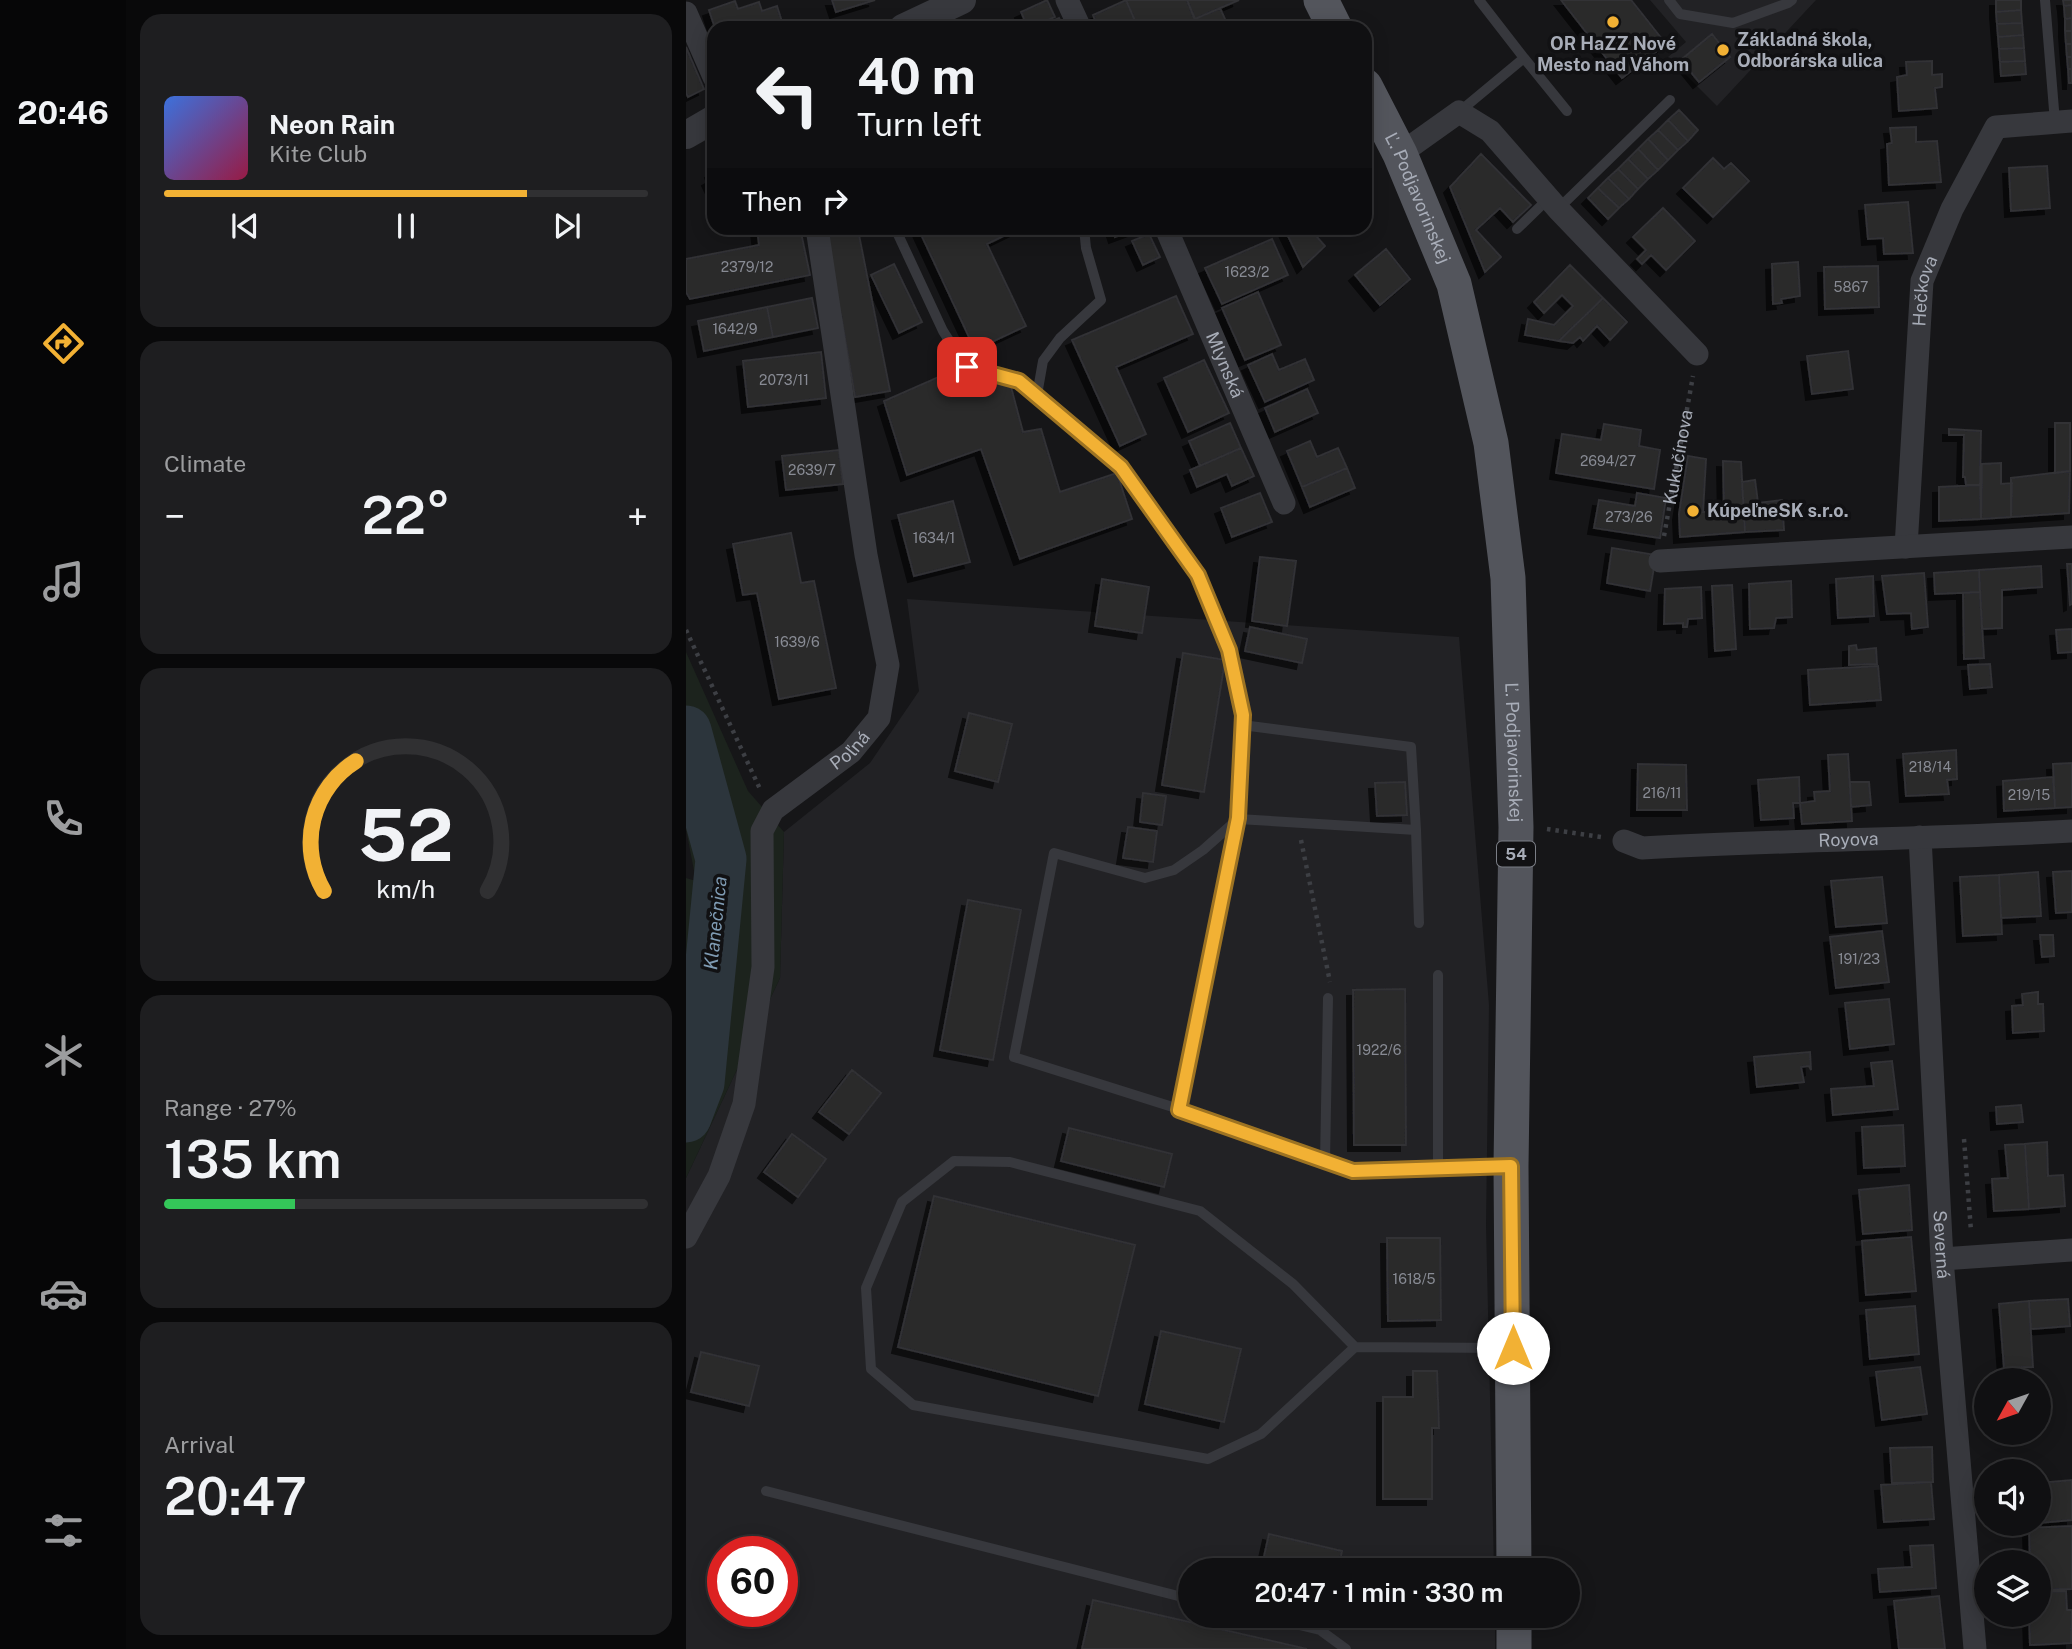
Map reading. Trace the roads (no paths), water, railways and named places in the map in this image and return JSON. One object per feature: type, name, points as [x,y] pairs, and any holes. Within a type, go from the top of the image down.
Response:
[{"type":"main road","points":[[1321,0],[1332,21]]},
{"type":"main road","name":"Ľ. Podjavorinskej","points":[[1372,100],[1400,154],[1454,284],[1491,443],[1508,578],[1516,827],[1511,1166],[1514,1558]]},
{"type":"main road","points":[[1514,1628],[1514,1649]]},
{"type":"street","points":[[918,21],[962,0]]},
{"type":"street","points":[[1068,0],[1077,21]]},
{"type":"street","points":[[686,13],[707,61]]},
{"type":"street","points":[[1400,154],[1460,112],[1490,131],[1553,204],[1697,354]]},
{"type":"street","name":"Hečkova","points":[[1906,547],[1922,281],[1952,209],[1996,127],[2064,121]]},
{"type":"street","points":[[686,135],[707,123]]},
{"type":"street","name":"Poľná","points":[[686,1237],[719,1176],[744,1104],[763,968],[762,831],[773,810],[851,752],[879,718],[888,665],[866,555],[818,235]]},
{"type":"street","name":"Mlynská","points":[[1169,235],[1284,503]]},
{"type":"street","points":[[1660,561],[2072,537]]},
{"type":"street","name":"Royova","points":[[1624,841],[1642,848],[1779,840],[1902,839],[2072,831]]},
{"type":"street","name":"Severná","points":[[1920,837],[1942,1259],[1975,1649]]},
{"type":"street","points":[[1942,1259],[2072,1250]]},
{"type":"lane","points":[[1479,0],[1567,111]]},
{"type":"lane","points":[[1669,0],[1680,14],[1733,23],[1788,4],[1792,0]]},
{"type":"lane","points":[[2046,0],[2064,121]]},
{"type":"lane","points":[[1460,112],[1524,58]]},
{"type":"lane","points":[[1517,229],[1553,204],[1670,100]]},
{"type":"lane","points":[[898,235],[943,331],[967,367],[1019,381],[1121,467],[1198,575],[1229,650],[1243,715],[1238,818],[1179,1110]]},
{"type":"lane","points":[[1037,394],[1043,361],[1060,338],[1101,300],[1085,235]]},
{"type":"lane","points":[[1242,725],[1411,747],[1419,923]]},
{"type":"lane","points":[[1416,830],[1238,818],[1203,850],[1174,870],[1145,878],[1054,853],[1014,1057],[1179,1110],[1353,1171],[1511,1166]]},
{"type":"lane","points":[[1438,975],[1438,1167]]},
{"type":"lane","points":[[1325,1161],[1328,998]]},
{"type":"lane","points":[[1355,1347],[1293,1284],[1200,1212],[1010,1162],[954,1161],[902,1202],[866,1288],[871,1368],[913,1405],[1208,1459],[1261,1434],[1355,1347],[1513,1348]]},
{"type":"lane","points":[[766,1491],[1178,1596]]},
{"type":"lane","points":[[1312,1628],[1320,1630],[1346,1649]]},
{"type":"waterway","name":"Klanečnica","points":[[686,731],[721,859],[699,1083],[686,1117]]},
{"type":"place","name":"OR HaZZ Nové Mesto nad Váhom","points":[[1613,22]]},
{"type":"place","name":"Základná škola, Odborárska ulica","points":[[1723,50]]},
{"type":"place","name":"KúpeľneSK s.r.o.","points":[[1693,511]]}]
